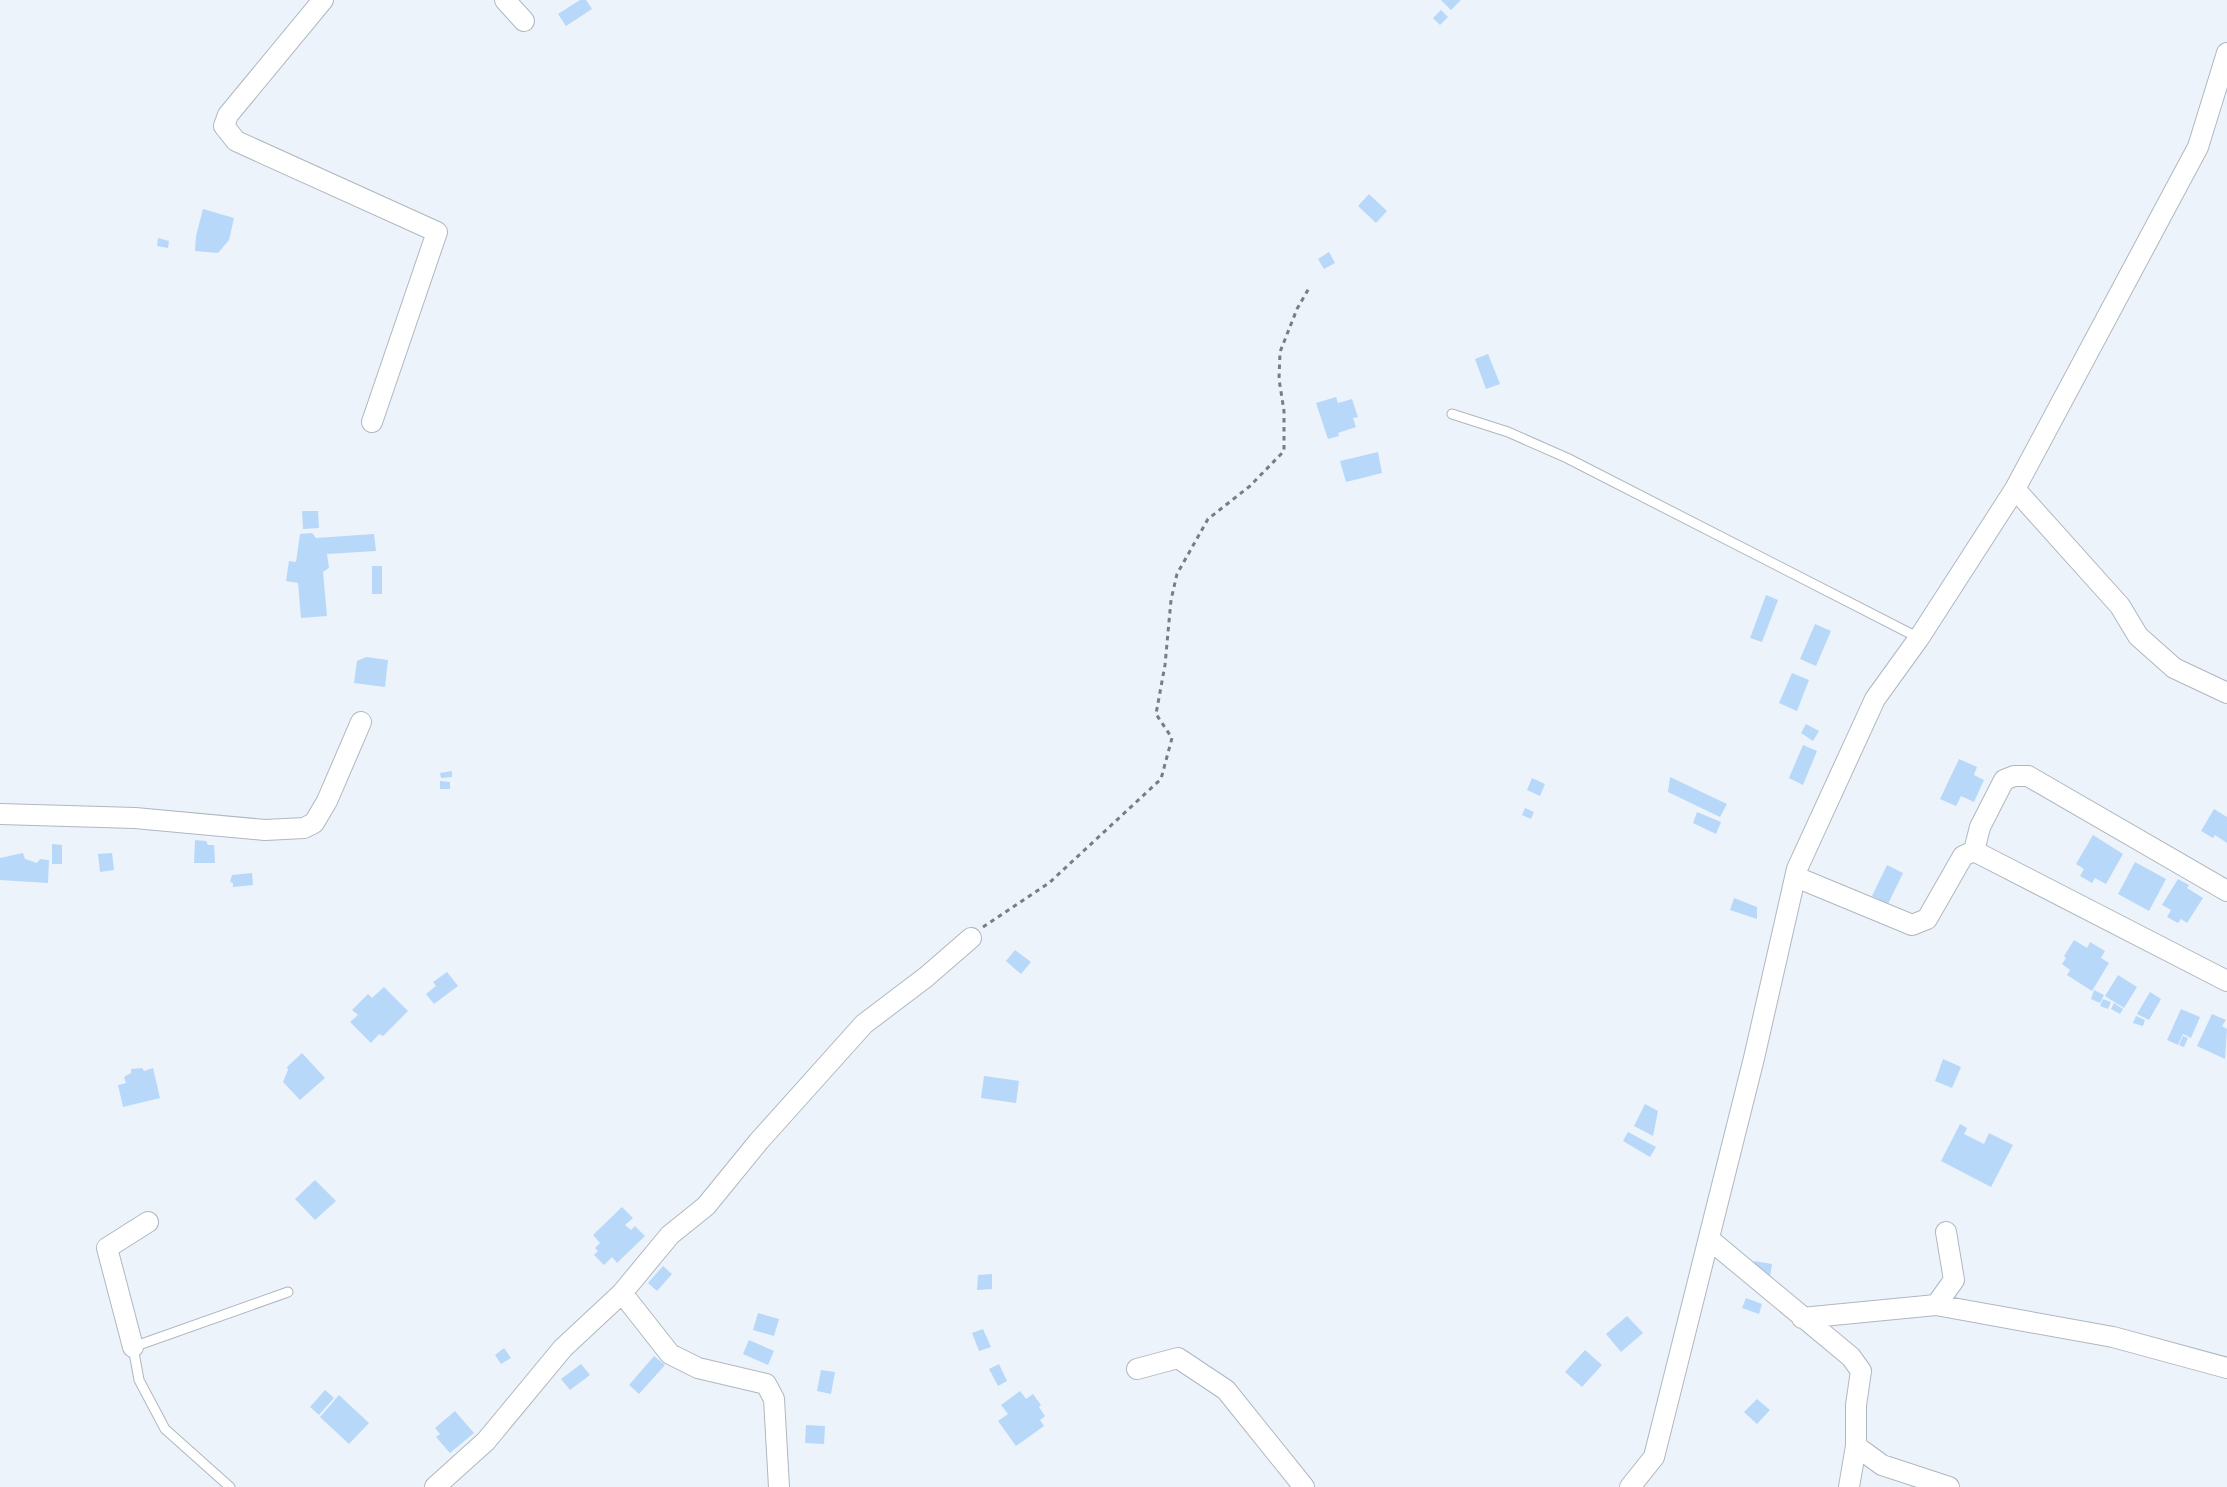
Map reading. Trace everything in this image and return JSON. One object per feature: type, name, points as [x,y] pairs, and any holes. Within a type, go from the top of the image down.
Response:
[{"type":"street","points":[[323,0],[228,115],[224,126],[236,141],[437,232],[372,422]]},
{"type":"street","points":[[505,0],[524,21]]},
{"type":"street","points":[[1630,1487],[1654,1457],[1796,877],[1875,699],[1919,638],[2015,489],[2198,147],[2227,53]]},
{"type":"street","points":[[2015,489],[2120,606],[2138,636],[2174,668],[2227,693]]},
{"type":"street","points":[[0,814],[135,818],[265,830],[304,828],[314,823],[327,801],[361,722]]},
{"type":"street","points":[[1796,877],[1912,925],[1927,919],[1963,856],[1974,850],[1980,827],[2004,780],[2014,776],[2028,776],[2227,891]]},
{"type":"street","points":[[1974,850],[2227,981]]},
{"type":"street","points":[[435,1487],[486,1441],[563,1348],[622,1293],[670,1235],[706,1206],[759,1141],[864,1024],[926,977],[971,938]]},
{"type":"street","points":[[133,1347],[107,1248],[147,1222]]},
{"type":"street","points":[[1936,1305],[1954,1280],[1946,1232]]},
{"type":"street","points":[[1709,1239],[1851,1357],[1861,1371],[1856,1405],[1857,1446],[1849,1487]]},
{"type":"street","points":[[622,1293],[670,1354],[698,1368],[766,1384],[774,1399],[779,1487]]},
{"type":"street","points":[[1802,1318],[1936,1305],[2113,1337],[2227,1368]]},
{"type":"street","points":[[1137,1370],[1178,1358],[1226,1390],[1304,1487]]},
{"type":"street","points":[[1857,1446],[1882,1465],[1949,1487]]},
{"type":"lane","points":[[1452,414],[1508,432],[1567,458],[1919,638]]},
{"type":"lane","points":[[230,1487],[165,1429],[139,1380],[133,1347],[288,1292]]},
{"type":"path","points":[[971,938],[987,923],[1049,883],[1161,779],[1172,738],[1156,714],[1165,665],[1171,600],[1177,574],[1208,519],[1250,486],[1284,451],[1284,411],[1279,380],[1280,352],[1297,309],[1309,288]]},
{"type":"building","points":[[580,0],[586,0],[592,9],[566,26],[558,14]]},
{"type":"building","points":[[1441,0],[1461,0],[1451,10]]},
{"type":"building","points":[[1441,10],[1448,17],[1440,25],[1433,18]]},
{"type":"building","points":[[1369,194],[1387,211],[1376,223],[1358,206]]},
{"type":"building","points":[[203,209],[234,218],[229,240],[218,253],[195,251],[196,236]]},
{"type":"building","points":[[158,238],[169,241],[168,248],[157,246]]},
{"type":"building","points":[[1329,252],[1335,263],[1324,269],[1318,259]]},
{"type":"building","points":[[1488,354],[1500,384],[1486,389],[1475,359]]},
{"type":"building","points":[[1336,397],[1338,403],[1352,399],[1358,417],[1353,418],[1356,427],[1328,439],[1316,403]]},
{"type":"building","points":[[1378,452],[1382,473],[1346,482],[1340,461]]},
{"type":"building","points":[[302,511],[318,511],[319,528],[303,529]]},
{"type":"building","points":[[312,533],[316,538],[374,534],[376,551],[327,554],[329,568],[323,572],[327,616],[301,618],[298,583],[286,581],[289,561],[296,562],[300,534]]},
{"type":"building","points":[[372,566],[382,566],[382,594],[372,594]]},
{"type":"building","points":[[1766,595],[1778,600],[1762,642],[1750,638]]},
{"type":"building","points":[[1815,624],[1831,631],[1816,666],[1800,659]]},
{"type":"building","points":[[366,657],[388,660],[385,687],[354,683],[357,661]]},
{"type":"building","points":[[1792,673],[1809,680],[1797,711],[1779,703]]},
{"type":"building","points":[[1806,724],[1819,731],[1813,741],[1801,733]]},
{"type":"building","points":[[1803,745],[1817,751],[1803,785],[1789,778]]},
{"type":"building","points":[[1959,759],[1977,767],[1974,775],[1984,780],[1974,802],[1961,796],[1956,806],[1940,799]]},
{"type":"building","points":[[452,771],[452,777],[441,778],[440,773]]},
{"type":"building","points":[[1670,777],[1727,804],[1720,817],[1668,792]]},
{"type":"building","points":[[1532,778],[1545,784],[1540,796],[1527,790]]},
{"type":"building","points":[[440,781],[450,782],[450,789],[440,789]]},
{"type":"building","points":[[1525,808],[1534,812],[1531,819],[1522,815]]},
{"type":"building","points":[[2214,809],[2227,817],[2227,843],[2215,835],[2213,838],[2201,831]]},
{"type":"building","points":[[1697,812],[1721,822],[1716,834],[1693,823]]},
{"type":"building","points":[[2093,835],[2123,854],[2106,884],[2095,878],[2092,883],[2080,876],[2084,869],[2076,864]]},
{"type":"building","points":[[195,840],[206,841],[208,845],[214,845],[215,863],[194,863]]},
{"type":"building","points":[[52,844],[62,845],[62,864],[52,864]]},
{"type":"building","points":[[23,853],[25,859],[37,863],[40,859],[49,860],[48,883],[0,880],[0,858]]},
{"type":"building","points":[[112,853],[114,870],[100,872],[98,854]]},
{"type":"building","points":[[2135,862],[2166,879],[2149,911],[2118,894]]},
{"type":"building","points":[[1887,865],[1903,873],[1888,904],[1872,896]]},
{"type":"building","points":[[252,873],[253,885],[233,887],[233,883],[230,882],[232,875]]},
{"type":"building","points":[[2178,879],[2189,885],[2187,888],[2203,898],[2187,923],[2181,919],[2178,923],[2167,917],[2171,910],[2162,905]]},
{"type":"building","points":[[1734,898],[1757,907],[1757,919],[1730,910]]},
{"type":"building","points":[[2074,940],[2087,948],[2090,942],[2105,951],[2101,958],[2109,963],[2092,991],[2067,975],[2070,970],[2062,964]]},
{"type":"building","points":[[1015,950],[1031,962],[1021,974],[1006,961]]},
{"type":"building","points":[[447,972],[458,986],[434,1004],[426,994],[436,986],[433,982]]},
{"type":"building","points":[[2118,975],[2137,987],[2124,1008],[2105,996]]},
{"type":"building","points":[[384,987],[408,1011],[383,1036],[379,1034],[371,1043],[350,1022],[358,1015],[352,1010],[368,994],[372,998]]},
{"type":"building","points":[[2094,990],[2104,995],[2100,1003],[2091,999]]},
{"type":"building","points":[[2150,992],[2161,999],[2149,1020],[2137,1014]]},
{"type":"building","points":[[2103,999],[2111,1002],[2108,1009],[2100,1006]]},
{"type":"building","points":[[2114,1003],[2123,1009],[2120,1014],[2111,1009]]},
{"type":"building","points":[[2181,1009],[2200,1017],[2191,1038],[2183,1034],[2178,1045],[2167,1040]]},
{"type":"building","points":[[2212,1014],[2226,1020],[2222,1026],[2227,1029],[2225,1059],[2197,1046]]},
{"type":"building","points":[[2136,1016],[2145,1020],[2143,1026],[2133,1023]]},
{"type":"building","points":[[2183,1036],[2188,1038],[2184,1047],[2179,1045]]},
{"type":"building","points":[[302,1053],[325,1078],[300,1100],[283,1082],[287,1067]]},
{"type":"building","points":[[1943,1059],[1961,1067],[1952,1088],[1935,1081]]},
{"type":"building","points":[[142,1068],[144,1071],[153,1068],[160,1098],[123,1107],[118,1085],[126,1083],[124,1077],[131,1073],[131,1069]]},
{"type":"building","points":[[984,1076],[1019,1081],[1016,1103],[981,1098]]},
{"type":"building","points":[[1645,1104],[1658,1111],[1653,1136],[1634,1126]]},
{"type":"building","points":[[1960,1124],[1967,1128],[1964,1134],[1984,1144],[1989,1133],[2013,1145],[1991,1187],[1941,1161]]},
{"type":"building","points":[[1628,1132],[1656,1147],[1650,1157],[1623,1141]]},
{"type":"building","points":[[315,1180],[336,1201],[315,1220],[295,1199]]},
{"type":"building","points":[[622,1207],[633,1218],[625,1225],[631,1230],[635,1226],[645,1236],[617,1263],[612,1257],[604,1265],[594,1255],[598,1251],[595,1248],[600,1243],[593,1235]]},
{"type":"building","points":[[1754,1261],[1772,1264],[1770,1277],[1751,1274]]},
{"type":"building","points":[[663,1266],[672,1274],[657,1291],[648,1283]]},
{"type":"building","points":[[992,1274],[992,1289],[977,1290],[978,1275]]},
{"type":"building","points":[[1746,1298],[1762,1304],[1759,1314],[1742,1308]]},
{"type":"building","points":[[758,1313],[779,1319],[774,1336],[753,1330]]},
{"type":"building","points":[[1627,1316],[1643,1333],[1621,1352],[1606,1334]]},
{"type":"building","points":[[983,1329],[991,1347],[979,1351],[972,1333]]},
{"type":"building","points":[[749,1340],[774,1351],[768,1365],[743,1354]]},
{"type":"building","points":[[504,1348],[511,1358],[501,1364],[495,1355]]},
{"type":"building","points":[[1585,1350],[1602,1365],[1582,1387],[1565,1372]]},
{"type":"building","points":[[654,1356],[665,1365],[639,1394],[629,1385]]},
{"type":"building","points":[[581,1364],[590,1375],[570,1390],[561,1379]]},
{"type":"building","points":[[999,1364],[1007,1381],[998,1386],[989,1369]]},
{"type":"building","points":[[821,1370],[835,1372],[831,1394],[817,1391]]},
{"type":"building","points":[[325,1390],[334,1398],[319,1415],[310,1407]]},
{"type":"building","points":[[1020,1391],[1026,1399],[1033,1394],[1045,1416],[1040,1420],[1044,1426],[1016,1446],[998,1421],[1008,1414],[1001,1405]]},
{"type":"building","points":[[339,1395],[369,1423],[349,1444],[320,1417]]},
{"type":"building","points":[[1757,1399],[1770,1410],[1757,1424],[1744,1412]]},
{"type":"building","points":[[455,1411],[474,1433],[450,1453],[436,1437],[440,1434],[435,1428]]},
{"type":"building","points":[[806,1425],[825,1426],[824,1444],[805,1443]]}]
